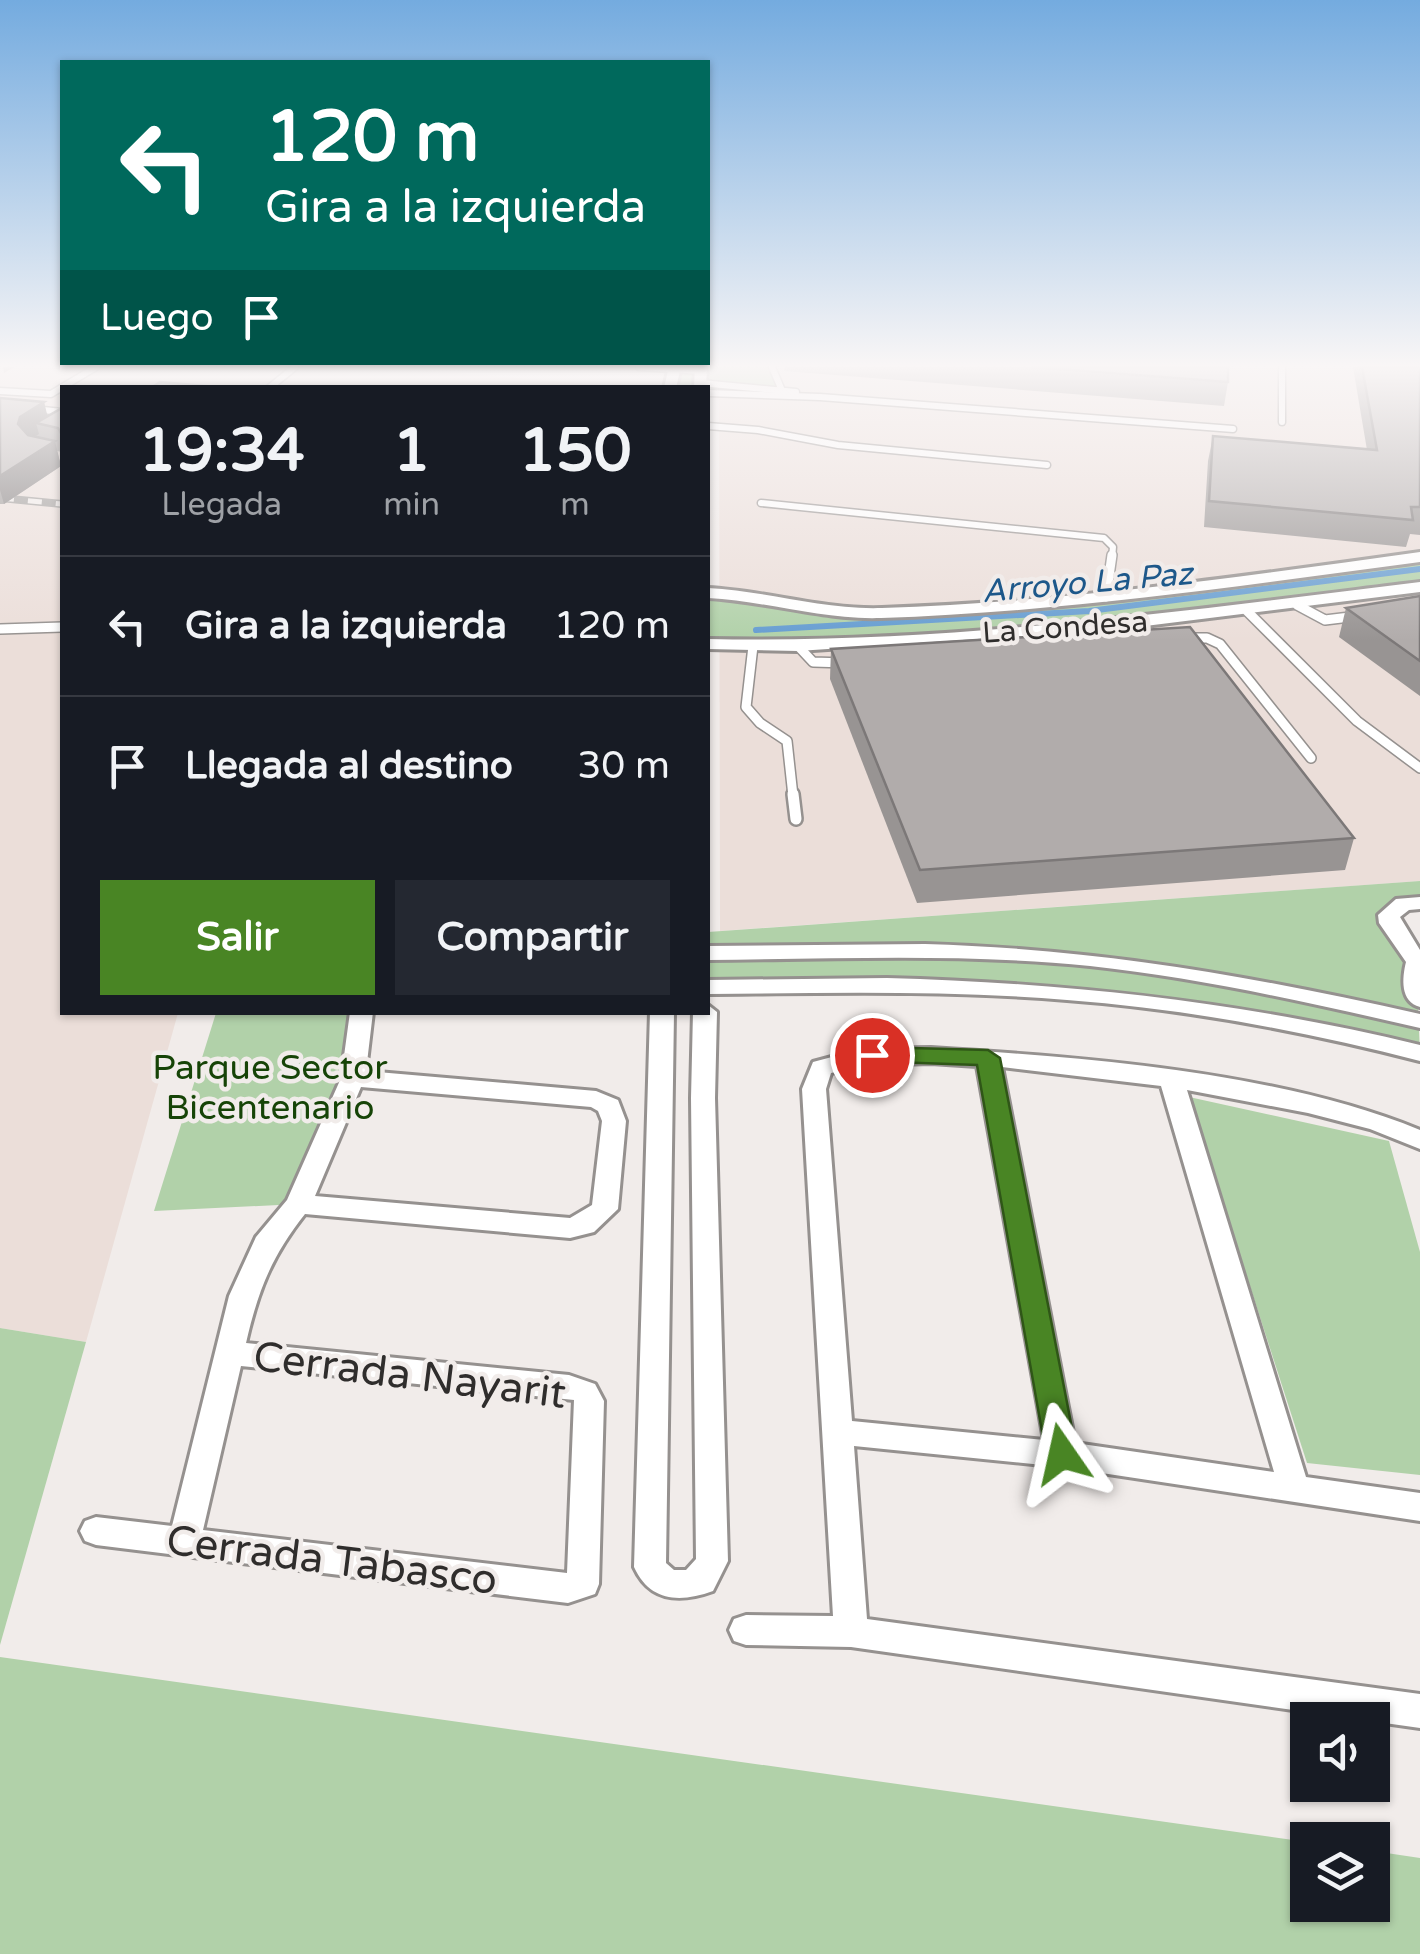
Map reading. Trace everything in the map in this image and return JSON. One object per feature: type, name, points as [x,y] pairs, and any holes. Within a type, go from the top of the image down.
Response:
[{"type":"street","name":"La Condesa","points":[[710,593],[750,595],[852,613],[1264,581],[1419,558]]},
{"type":"street","name":"La Condesa","points":[[710,644],[798,646],[1113,625],[1420,587]]},
{"type":"street","points":[[1420,903],[1394,908],[1389,915],[1390,923],[1418,965],[1412,982],[1420,1000]]},
{"type":"street","points":[[710,953],[872,950],[1027,954],[1250,983],[1420,1021]]},
{"type":"street","points":[[710,986],[956,983],[1088,992],[1228,1012],[1420,1053]]},
{"type":"street","points":[[184,1542],[226,1352],[253,1270],[266,1244],[298,1204],[354,1078],[362,1015]]},
{"type":"street","points":[[662,1015],[650,1568],[657,1578],[670,1585],[687,1586],[701,1581],[712,1561],[702,1098],[706,1015]]},
{"type":"street","points":[[852,1632],[814,1089],[821,1068],[831,1061],[860,1056],[988,1058],[1171,1079],[1383,1121],[1420,1140]]},
{"type":"street","points":[[988,1058],[1062,1454]]},
{"type":"street","points":[[298,1204],[570,1228],[585,1225],[605,1209],[614,1121],[609,1106],[596,1099],[354,1078]]},
{"type":"street","points":[[1171,1079],[1294,1487]]},
{"type":"street","name":"Cerrada Nayarit","points":[[226,1352],[569,1387],[585,1392],[589,1401],[586,1579],[583,1584],[568,1588]]},
{"type":"street","points":[[837,1432],[1062,1454],[1420,1507]]},
{"type":"street","name":"Cerrada Tabasco","points":[[96,1530],[568,1588]]},
{"type":"street","points":[[746,1630],[852,1632],[1420,1711]]},
{"type":"lane","points":[[983,458],[1047,464]]},
{"type":"lane","points":[[761,503],[1104,538],[1113,547],[1106,596]]},
{"type":"lane","points":[[1297,605],[1325,620],[1366,614]]},
{"type":"lane","points":[[1248,611],[1357,721],[1420,768]]},
{"type":"lane","points":[[0,630],[60,627]]},
{"type":"lane","points":[[1177,639],[1207,638],[1220,644],[1311,758]]},
{"type":"lane","points":[[752,646],[746,707],[760,724],[788,741],[796,819]]},
{"type":"lane","points":[[798,646],[808,659],[820,664],[867,662]]},
{"type":"shaded area","points":[[0,458],[60,458],[60,1015],[177,1015],[86,1342],[0,1328]]},
{"type":"shaded area","points":[[719,458],[1420,458],[1420,881],[720,931]]},
{"type":"green space","points":[[1420,557],[1420,587],[1113,625],[753,646],[710,644],[710,593],[750,595],[852,613],[1174,591]]},
{"type":"green space","points":[[1420,881],[1420,903],[1395,908],[1416,963],[1420,1054],[1322,1029],[956,983],[710,987],[710,932]]},
{"type":"green space","name":"Parque Sector Bicentenario","points":[[215,1015],[362,1015],[353,1078],[298,1204],[154,1211]]},
{"type":"green space","points":[[1189,1097],[1389,1141],[1420,1252],[1420,1475],[1307,1463]]},
{"type":"green space","points":[[0,1328],[86,1342],[0,1645]]},
{"type":"green space","points":[[0,1657],[1290,1840],[1290,1922],[1390,1922],[1390,1854],[1420,1858],[1420,1954],[0,1954]]},
{"type":"building","points":[[0,458],[28,458],[0,476]]},
{"type":"building","points":[[1212,458],[1420,458],[1420,507],[1411,507],[1413,520],[1209,501]]},
{"type":"building","points":[[1420,596],[1420,661],[1346,608]]},
{"type":"building","points":[[1190,627],[1354,838],[920,870],[831,649]]},
{"type":"waterway","name":"Arroyo La Paz","points":[[756,630],[1089,611],[1420,569]]},
{"type":"railway","points":[[0,498],[60,504]]},
{"type":"route","points":[[872,1055],[988,1058],[1062,1454]]}]
